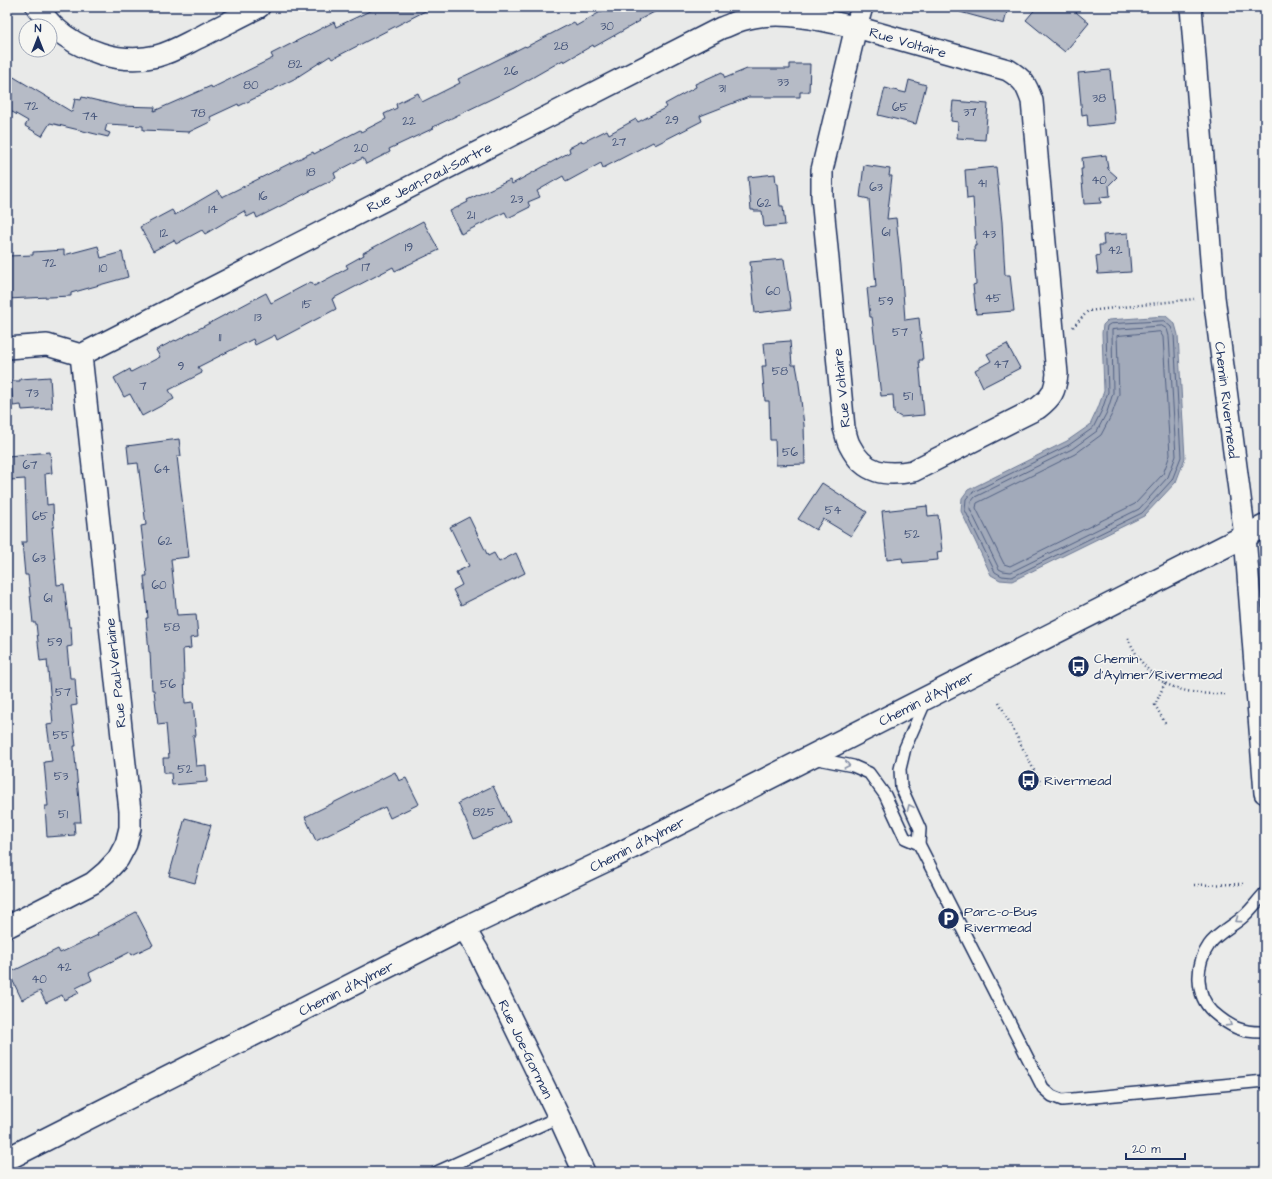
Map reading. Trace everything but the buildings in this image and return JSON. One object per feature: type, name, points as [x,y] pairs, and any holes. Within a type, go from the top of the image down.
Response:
[{"type":"main road","name":"Chemin d'Aylmer","points":[[7,1160],[464,928],[592,867],[1265,526]]},
{"type":"street","points":[[37,7],[52,25],[67,37],[84,47],[102,54],[120,58],[141,59],[157,56],[174,50],[259,7]]},
{"type":"street","points":[[856,27],[862,7]]},
{"type":"street","points":[[1187,7],[1194,49]]},
{"type":"street","name":"Chemin Rivermead","points":[[1191,7],[1214,297],[1245,536],[1265,793]]},
{"type":"street","name":"Rue Jean-Paul-Sartre","points":[[81,354],[721,28],[742,20],[782,15],[808,17],[856,27]]},
{"type":"street","name":"Rue Voltaire","points":[[856,27],[1008,70],[1020,77],[1027,86],[1032,101],[1054,336],[1057,374],[1056,387],[1050,399],[1038,408],[913,471],[896,474],[882,473],[870,468],[860,460],[850,446],[844,428],[822,196],[822,170],[856,27]]},
{"type":"street","points":[[7,348],[47,345],[81,354]]},
{"type":"street","name":"Rue Paul-Verlaine","points":[[7,927],[93,883],[118,859],[126,844],[130,828],[130,811],[81,354]]},
{"type":"street","name":"Rue Joe-Gorman","points":[[464,928],[482,958],[559,1116],[584,1172]]},
{"type":"lane","points":[[927,698],[905,748],[900,769],[901,787],[920,829],[919,844],[1043,1088],[1052,1096],[1062,1100],[1265,1081]]},
{"type":"lane","points":[[809,757],[853,766],[869,773],[885,795],[905,838],[919,844]]},
{"type":"lane","points":[[1265,893],[1244,916],[1220,934],[1210,944],[1204,956],[1199,978],[1200,989],[1204,1000],[1211,1010],[1221,1019],[1242,1031],[1265,1032]]},
{"type":"lane","points":[[437,1172],[559,1116]]},
{"type":"path","points":[[1054,336],[1068,332],[1088,311],[1214,297]]},
{"type":"path","points":[[1128,638],[1134,652],[1145,666],[1153,675],[1165,683],[1182,691],[1227,694]]},
{"type":"path","points":[[1165,683],[1155,705],[1165,723]]},
{"type":"path","points":[[999,702],[1041,784]]},
{"type":"path","points":[[1194,885],[1243,884]]},
{"type":"water","points":[[1166,316],[1175,324],[1178,335],[1185,458],[1176,482],[1144,516],[1012,581],[1000,580],[991,575],[961,511],[962,498],[968,490],[1067,441],[1090,425],[1104,391],[1102,333],[1103,325],[1108,320]]},
{"type":"place","name":"Chemin d'Aylmer/Rivermead","points":[[1078,666]]},
{"type":"place","name":"Rivermead","points":[[1029,780]]},
{"type":"place","name":"Parc-o-Bus Rivermead","points":[[948,919]]}]
